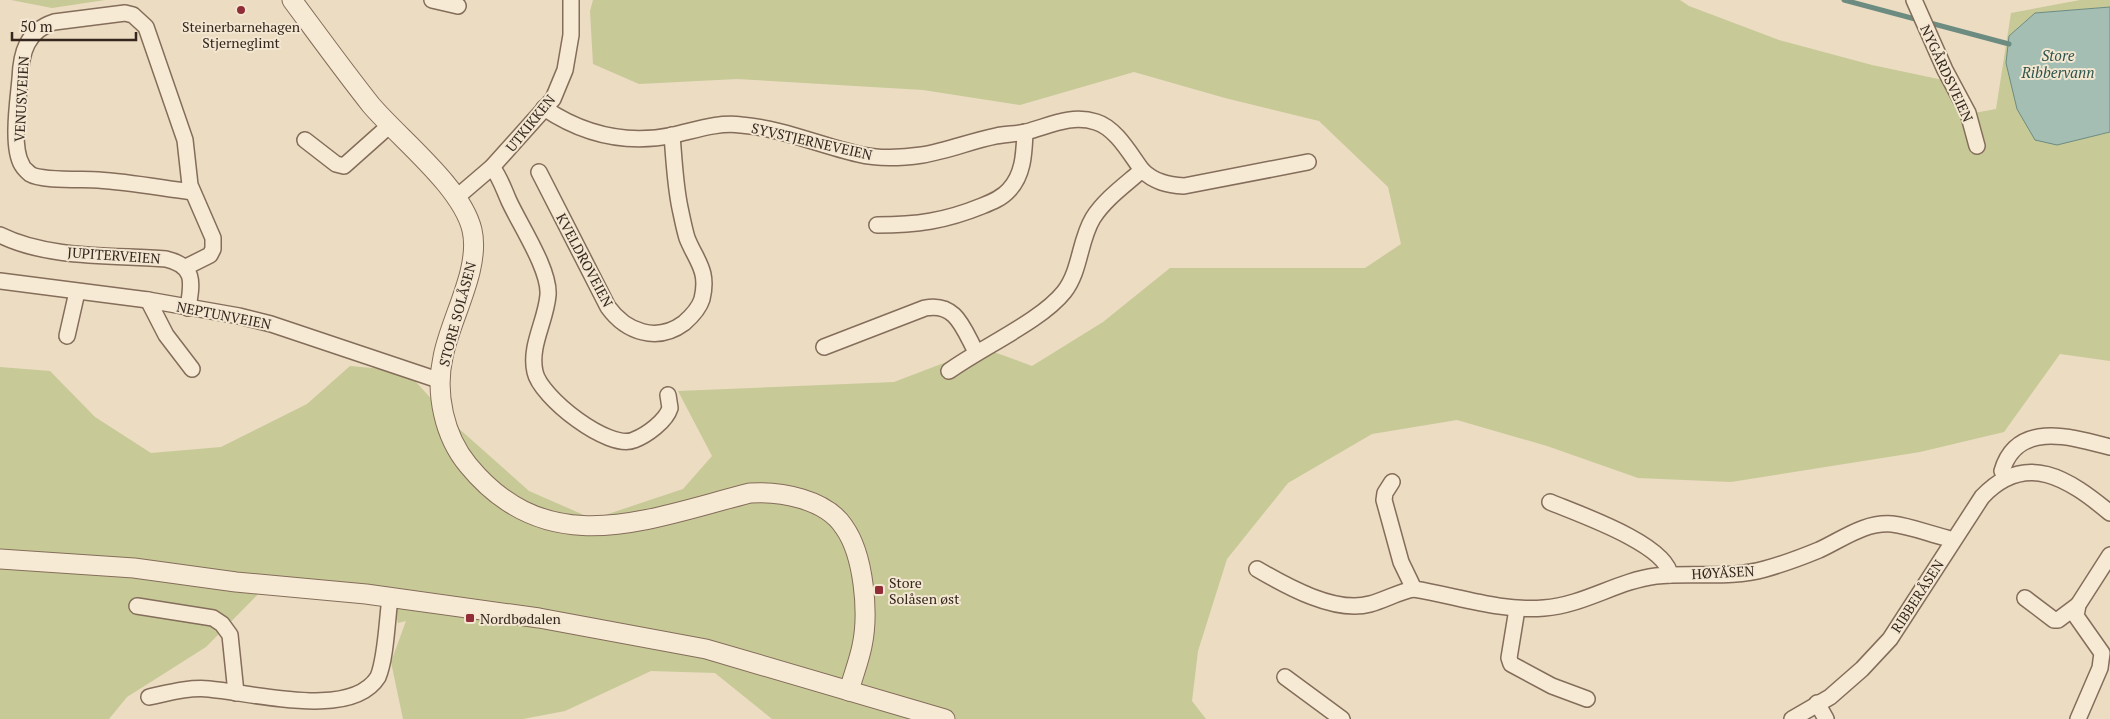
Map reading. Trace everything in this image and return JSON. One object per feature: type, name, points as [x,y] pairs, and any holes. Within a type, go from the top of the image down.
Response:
[{"type":"street","name":"STORE SOLÅSEN","points":[[292,0],[372,105],[456,197],[472,230],[472,260],[442,357],[440,381],[442,408],[450,434],[461,457],[486,487],[504,501],[531,515],[562,524],[608,526],[750,493],[766,492],[806,500],[838,520],[849,537],[861,571],[866,606],[862,646],[848,690]]},
{"type":"street","points":[[432,0],[458,6]]},
{"type":"street","name":"UTKIKKEN","points":[[456,197],[492,168],[553,99],[565,70],[571,35],[571,0]]},
{"type":"street","name":"NYGÅRDSVEIEN","points":[[1917,5],[1968,114],[1977,146]]},
{"type":"street","name":"VENUSVEIEN","points":[[186,268],[204,259],[213,250],[213,238],[192,192],[185,140],[149,35],[141,20],[125,13],[61,20],[43,26],[30,37],[23,49],[16,139],[22,165],[30,174],[49,178],[99,180],[192,192]]},
{"type":"street","name":"SYVSTJERNEVEIEN","points":[[544,108],[592,132],[629,140],[672,135],[709,126],[739,124],[811,140],[859,154],[884,157],[923,155],[996,136],[1025,132],[1066,120],[1097,122],[1120,140],[1149,177],[1167,185],[1184,186],[1308,162]]},
{"type":"street","points":[[305,140],[336,164],[344,166],[390,126]]},
{"type":"street","points":[[877,225],[928,224],[962,214],[999,198],[1009,191],[1016,180],[1024,158],[1025,132]]},
{"type":"street","name":"KVELDROVEIEN","points":[[539,172],[608,307],[618,320],[638,332],[656,334],[675,329],[698,308],[704,277],[702,267],[687,238],[679,206],[672,135]]},
{"type":"street","points":[[492,168],[541,264],[549,291],[547,305],[532,357],[535,374],[542,387],[559,406],[601,434],[618,442],[630,442],[641,437],[659,423],[670,408],[668,395]]},
{"type":"street","points":[[949,371],[976,352],[1034,317],[1064,292],[1074,277],[1082,245],[1092,219],[1106,201],[1142,170]]},
{"type":"street","name":"JUPITERVEIEN","points":[[0,235],[18,244],[46,250],[166,259],[180,262],[186,268]]},
{"type":"street","points":[[186,268],[190,278],[188,308]]},
{"type":"street","name":"NEPTUNVEIEN","points":[[0,281],[148,300],[271,324],[440,381]]},
{"type":"street","points":[[67,336],[77,292]]},
{"type":"street","points":[[148,300],[166,335],[192,369]]},
{"type":"street","points":[[824,347],[937,305],[947,308],[954,314],[976,352]]},
{"type":"street","points":[[2006,478],[2002,471],[2005,462],[2020,445],[2034,437],[2061,435],[2110,447]]},
{"type":"street","name":"RIBBERÅSEN","points":[[1792,719],[1817,703],[1830,698],[1890,639],[1952,542],[1990,487],[2006,478],[2030,471],[2048,474],[2077,487],[2110,513]]},
{"type":"street","points":[[1392,482],[1385,493],[1384,500],[1401,562],[1414,588]]},
{"type":"street","points":[[1550,502],[1627,534],[1650,550],[1670,570],[1670,575]]},
{"type":"street","name":"HØYÅSEN","points":[[1258,569],[1290,588],[1323,601],[1352,605],[1369,604],[1414,588],[1517,609],[1545,608],[1585,600],[1624,584],[1670,575],[1739,573],[1764,569],[1819,550],[1852,532],[1873,525],[1893,524],[1947,538],[1952,542]]},
{"type":"street","points":[[2025,598],[2054,620],[2058,620],[2078,605],[2110,555]]},
{"type":"street","points":[[0,559],[134,568],[236,582],[390,598],[539,618],[706,650],[945,719]]},
{"type":"street","points":[[148,697],[179,691],[210,689],[236,693],[304,711],[330,714],[345,711],[359,702],[373,688],[379,676],[390,598]]},
{"type":"street","points":[[2078,605],[2076,616],[2078,622],[2102,653],[2100,668],[2078,719]]},
{"type":"street","points":[[137,606],[213,618],[222,624],[230,635],[236,693]]},
{"type":"street","points":[[1517,609],[1508,658],[1512,664],[1552,686],[1587,699]]},
{"type":"street","points":[[1285,677],[1342,719]]},
{"type":"street","points":[[1817,703],[1826,719]]},
{"type":"green space","points":[[11,0],[105,0],[52,8]]},
{"type":"green space","points":[[593,0],[1680,0],[1689,6],[1779,40],[1872,65],[1943,80],[1974,113],[1996,109],[2011,13],[2080,0],[2110,0],[2110,7],[2035,13],[2009,36],[2006,63],[2100,135],[2110,132],[2110,361],[2060,354],[2004,432],[1920,452],[1731,482],[1638,478],[1547,446],[1457,420],[1372,434],[1288,483],[1227,559],[1198,651],[1192,701],[1206,719],[772,719],[715,673],[651,671],[565,711],[523,719],[403,719],[391,662],[406,621],[398,623],[392,601],[264,588],[206,647],[127,697],[109,719],[0,719],[0,367],[50,371],[95,417],[151,453],[221,447],[307,404],[350,366],[406,371],[456,426],[529,491],[593,519],[683,489],[712,456],[678,391],[894,382],[983,348],[1032,366],[1103,322],[1170,268],[1365,268],[1401,244],[1388,187],[1319,121],[1225,98],[1134,72],[1020,105],[923,90],[737,79],[639,84],[593,64],[590,11]]},
{"type":"water","name":"Store Ribbervann","points":[[2110,7],[2110,132],[2057,145],[2035,140],[2017,109],[2006,63],[2009,36],[2035,13]]},
{"type":"waterway","points":[[1844,0],[2009,44]]},
{"type":"place","name":"Steinerbarnehagen Stjerneglimt","points":[[241,10]]},
{"type":"place","name":"Store Solåsen øst","points":[[879,590]]},
{"type":"place","name":"Nordbødalen","points":[[470,618]]}]
